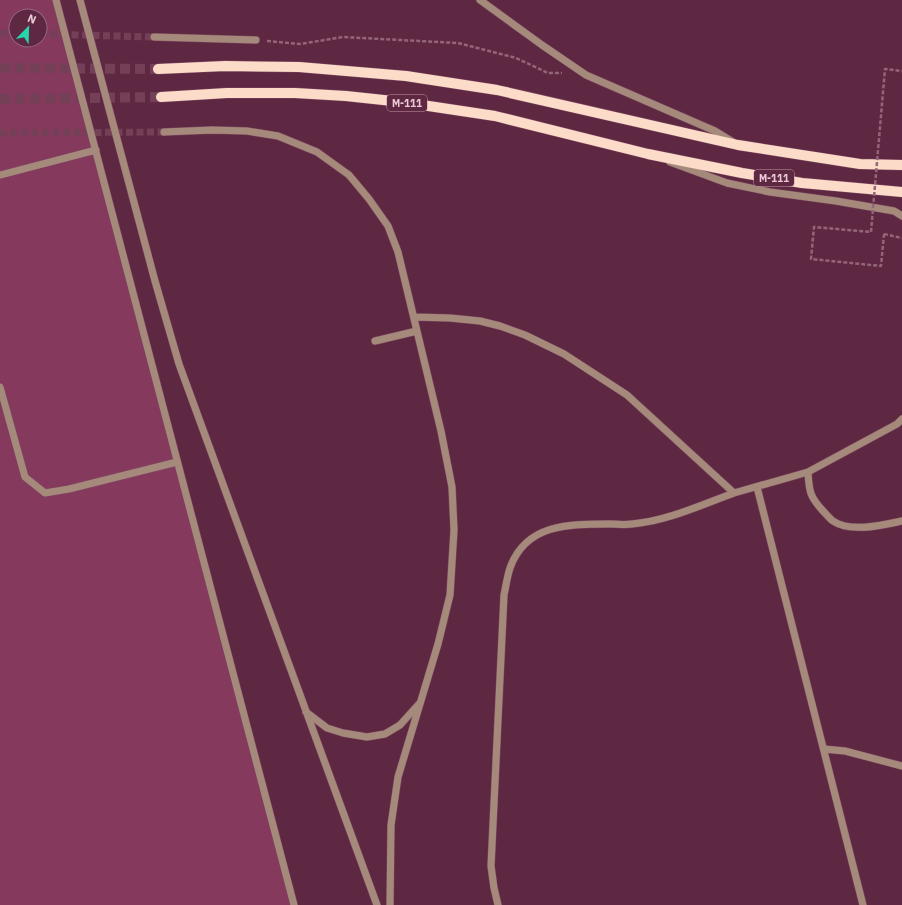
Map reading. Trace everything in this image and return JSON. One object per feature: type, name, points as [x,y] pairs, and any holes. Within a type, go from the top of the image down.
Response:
[{"type":"main road","name":"M-111","points":[[158,70],[225,66],[299,67],[406,76],[497,90],[738,145],[860,164],[902,165]]},
{"type":"main road","name":"M-111","points":[[161,97],[227,93],[295,93],[346,96],[402,102],[495,116],[648,154],[742,173],[802,183],[902,192]]},
{"type":"lane","points":[[56,0],[294,905]]},
{"type":"lane","points":[[80,0],[155,281],[179,364],[377,905]]},
{"type":"lane","points":[[480,0],[586,75],[714,131],[738,145]]},
{"type":"lane","points":[[154,37],[256,40]]},
{"type":"lane","points":[[164,132],[247,130],[278,136],[317,152],[349,175],[369,198],[388,226],[398,252],[441,431],[452,487],[454,530],[450,595],[438,644],[398,777],[391,825],[390,905]]},
{"type":"lane","points":[[0,175],[96,150]]},
{"type":"lane","name":"M-111","points":[[648,154],[727,183],[770,192],[902,211]]},
{"type":"lane","name":"M-111","points":[[894,211],[902,216]]},
{"type":"lane","points":[[414,317],[480,321],[525,335],[564,354],[627,395],[734,493]]},
{"type":"lane","points":[[375,341],[417,331]]},
{"type":"lane","points":[[0,387],[25,477],[45,492],[69,489],[177,462]]},
{"type":"lane","points":[[498,905],[491,866],[504,595],[507,578],[513,561],[521,549],[540,532],[554,528],[569,526],[632,524],[665,518],[734,493],[808,472],[897,424],[902,419]]},
{"type":"lane","points":[[808,472],[809,491],[815,503],[834,522],[849,527],[878,526],[902,521]]},
{"type":"lane","points":[[757,487],[863,905]]},
{"type":"lane","points":[[306,711],[327,728],[343,733],[367,737],[385,734],[400,725],[421,702]]},
{"type":"lane","points":[[824,749],[845,751],[902,766]]},
{"type":"path","points":[[256,40],[300,44],[343,37],[458,43],[516,58],[548,73],[563,73]]},
{"type":"path","points":[[902,71],[885,69],[871,232],[814,227],[811,259],[881,266],[884,234],[902,238]]},
{"type":"shaded area","points":[[0,0],[56,0],[294,905],[0,905]]},
{"type":"tunnel","points":[[0,33],[8,33]]},
{"type":"tunnel","points":[[48,34],[154,37]]},
{"type":"tunnel","points":[[0,68],[158,69]]},
{"type":"tunnel","points":[[0,99],[161,97]]},
{"type":"tunnel","points":[[0,133],[164,132]]}]
